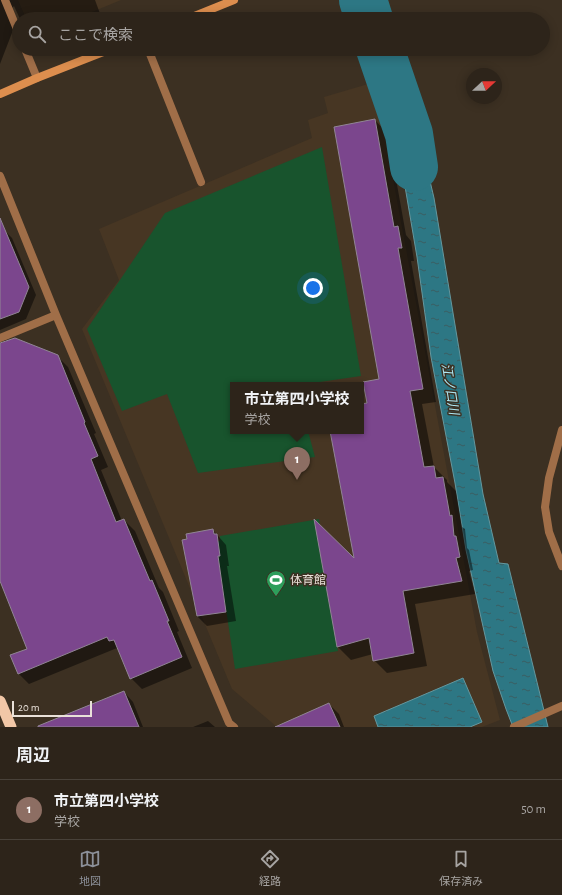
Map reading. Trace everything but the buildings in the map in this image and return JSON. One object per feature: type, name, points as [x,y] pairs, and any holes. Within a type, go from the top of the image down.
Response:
[{"type":"highway","points":[[0,701],[11,727]]},
{"type":"main road","points":[[204,12],[234,0]]},
{"type":"main road","points":[[0,94],[93,56]]},
{"type":"street","points":[[5,0],[12,17]]},
{"type":"street","points":[[28,56],[37,78]]},
{"type":"street","points":[[151,56],[202,182]]},
{"type":"street","points":[[0,176],[56,315],[229,723],[234,727]]},
{"type":"street","points":[[0,338],[56,315]]},
{"type":"street","points":[[562,430],[549,478],[545,507],[549,532],[562,566]]},
{"type":"street","points":[[514,727],[561,706]]},
{"type":"shaded area","points":[[18,0],[121,0],[92,12],[23,12]]},
{"type":"shaded area","points":[[375,82],[477,632],[500,720],[482,727],[277,727],[232,689],[82,329],[119,280],[99,229],[312,138],[308,120],[328,113],[324,97]]},
{"type":"green space","points":[[322,147],[361,376],[320,382],[230,382],[230,434],[309,434],[315,457],[198,473],[167,394],[122,411],[87,329],[165,213]]},
{"type":"green space","name":"体育館","points":[[319,519],[322,538],[318,540],[338,651],[235,669],[218,556],[220,556],[218,541],[220,541],[220,536]]},
{"type":"water","points":[[387,102],[408,102],[421,143],[434,198],[483,494],[499,563],[508,564],[548,727],[513,727],[493,671],[466,550],[431,357],[417,257],[400,157]]},
{"type":"water","points":[[463,678],[482,722],[470,727],[378,727],[374,716]]},
{"type":"waterway","name":"江ノ口川","points":[[363,0],[367,12]]},
{"type":"waterway","name":"江ノ口川","points":[[382,56],[409,134],[414,167]]},
{"type":"place","name":"市立第四小学校","points":[[297,480]]},
{"type":"place","name":"体育館","points":[[276,597]]}]
